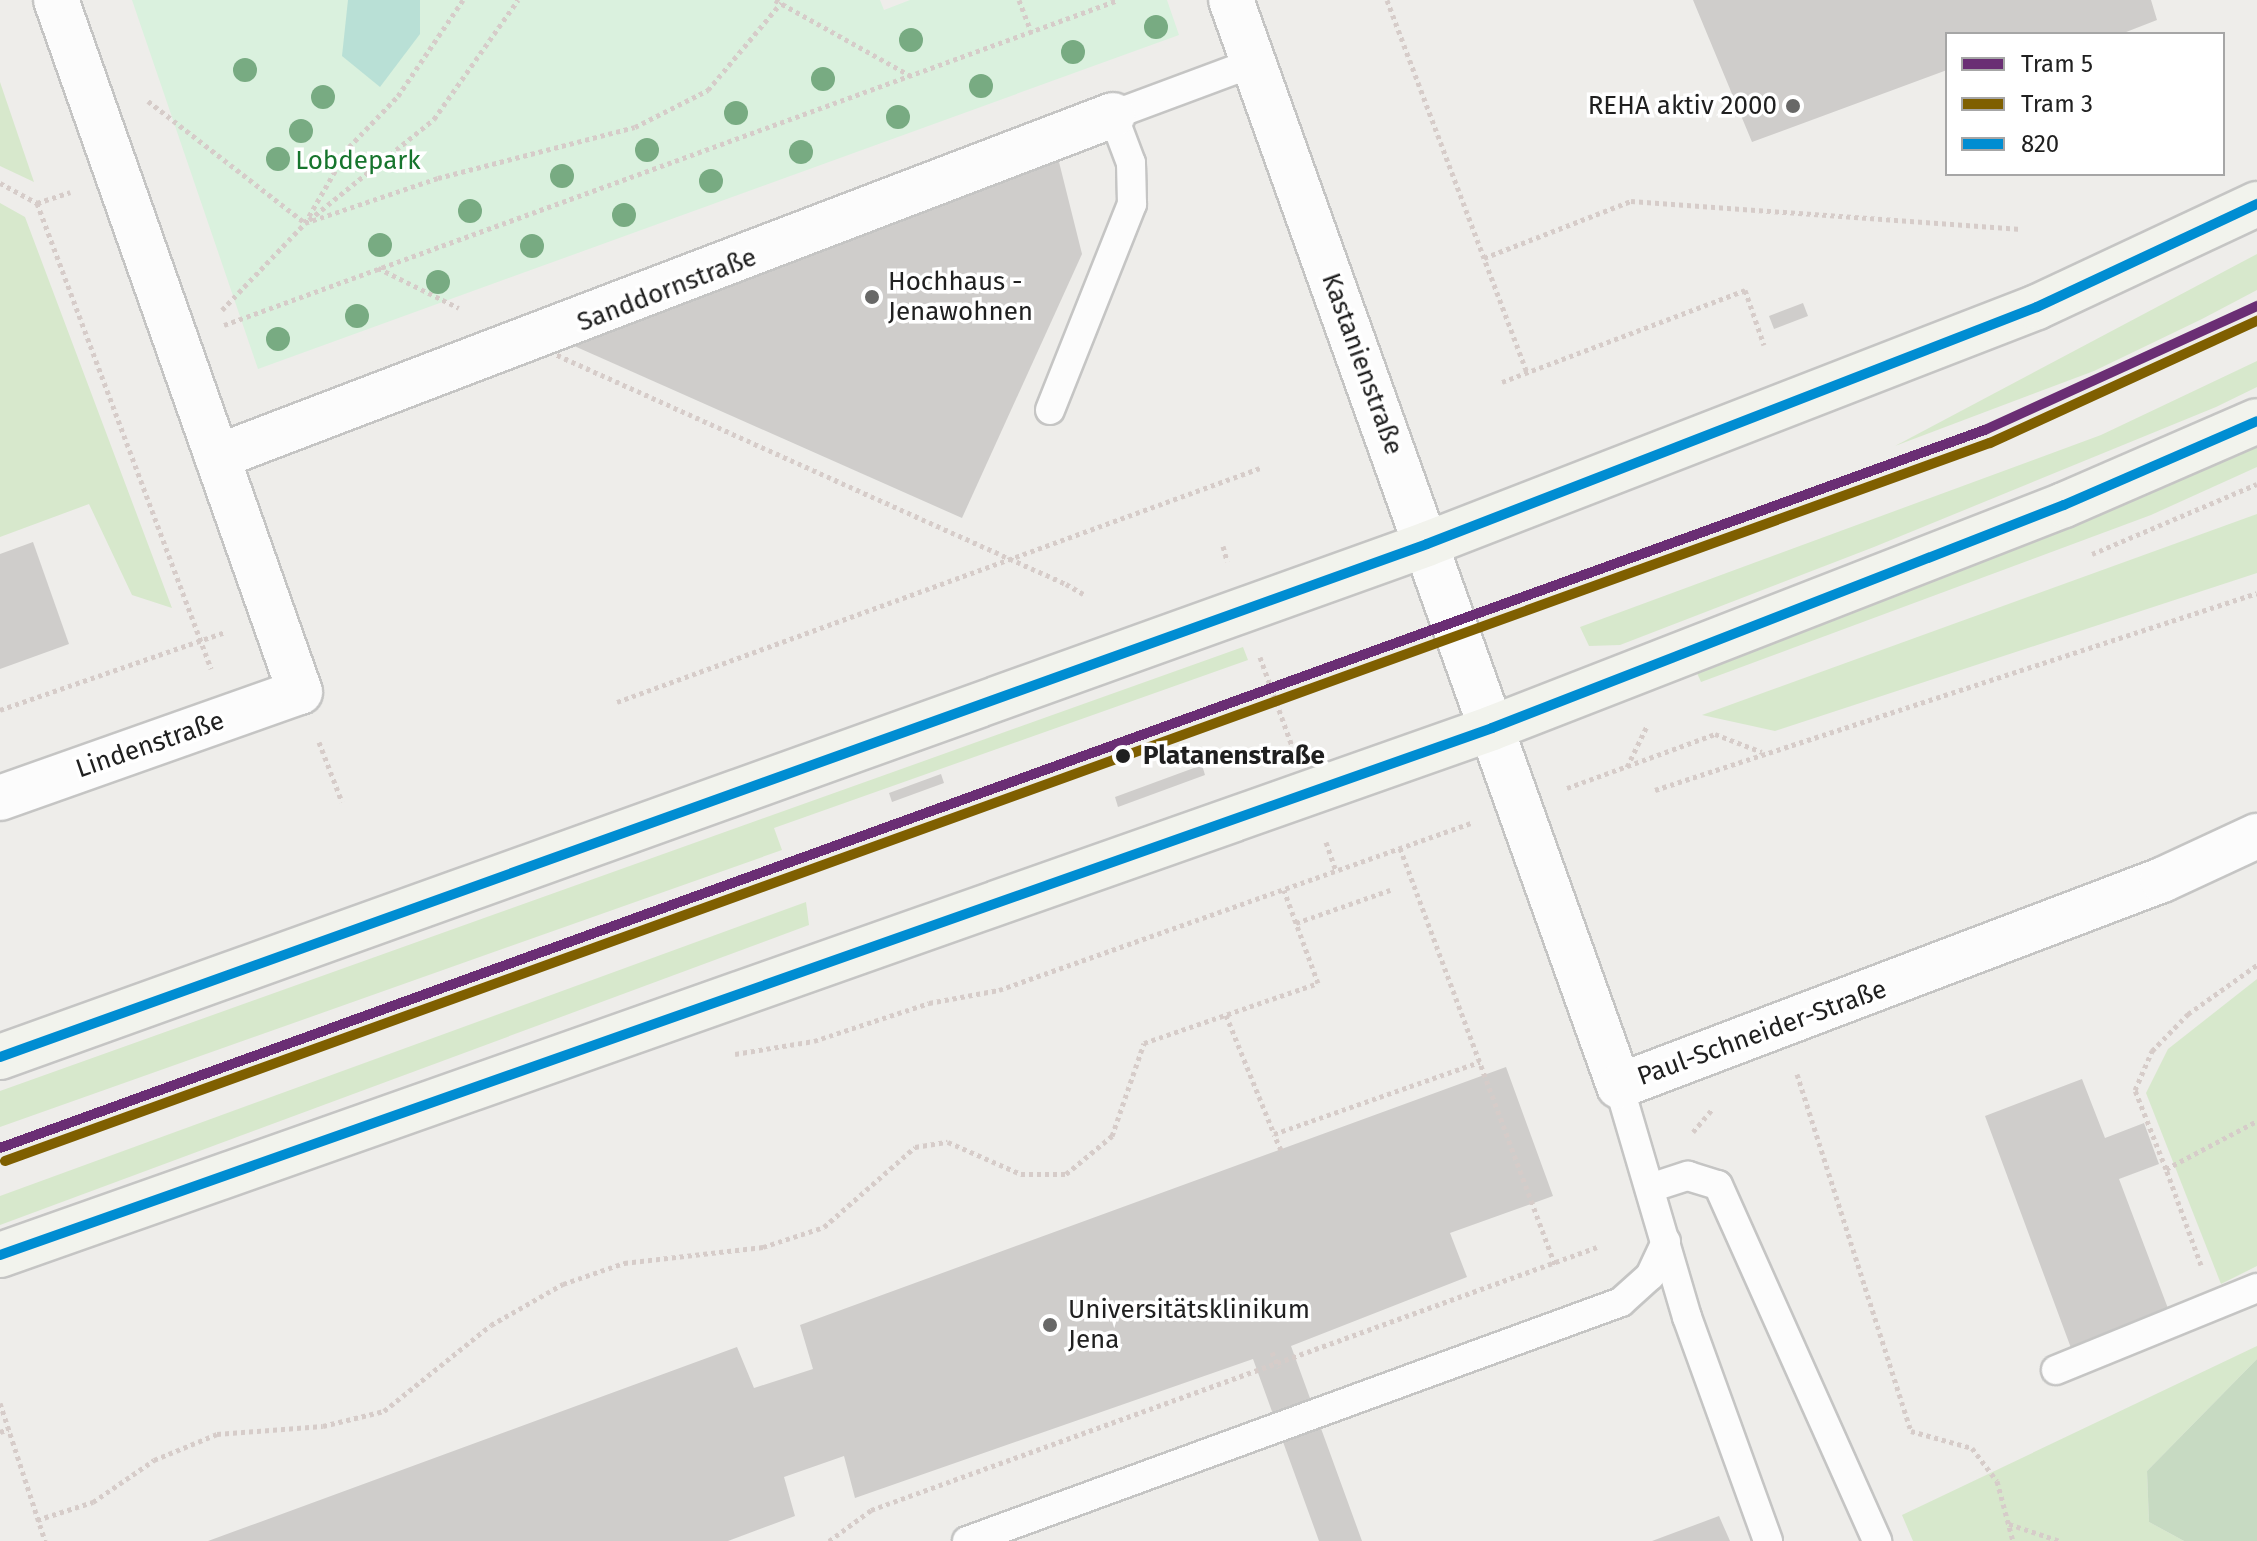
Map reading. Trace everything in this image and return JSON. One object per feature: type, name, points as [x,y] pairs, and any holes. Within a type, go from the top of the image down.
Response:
[{"type":"main road","points":[[0,1057],[1427,544],[2037,307],[2257,204]]},
{"type":"main road","points":[[0,1255],[1492,728],[2064,505],[2257,421]]},
{"type":"street","points":[[56,0],[188,337],[217,457],[300,692]]},
{"type":"street","name":"Kastanienstraße","points":[[1231,0],[1492,728]]},
{"type":"street","name":"Sanddornstraße","points":[[217,457],[543,349],[1113,115]]},
{"type":"street","name":"Lindenstraße","points":[[0,798],[300,692]]},
{"type":"street","name":"Paul-Schneider-Straße","points":[[1492,728],[1619,1086],[2162,880],[2257,836]]},
{"type":"lane","points":[[1050,410],[1132,204],[1131,163],[1113,115],[1253,63]]},
{"type":"lane","points":[[1619,1086],[1666,1242],[1768,1541]]},
{"type":"lane","points":[[1650,1188],[1688,1176],[1718,1185],[1732,1209],[1877,1541]]},
{"type":"lane","points":[[967,1541],[1621,1302],[1650,1276],[1666,1242]]},
{"type":"lane","points":[[2056,1370],[2217,1307],[2257,1288]]},
{"type":"path","points":[[305,223],[349,147],[398,96],[463,0]]},
{"type":"path","points":[[188,337],[305,223],[434,119],[518,0]]},
{"type":"path","points":[[1019,0],[1031,32]]},
{"type":"path","points":[[188,337],[1118,0]]},
{"type":"path","points":[[1387,0],[1527,373]]},
{"type":"path","points":[[305,223],[438,178],[635,127],[708,90],[778,2],[909,75]]},
{"type":"path","points":[[140,94],[305,223]]},
{"type":"path","points":[[0,183],[37,203],[229,717]]},
{"type":"path","points":[[1484,258],[1631,201],[2021,229]]},
{"type":"path","points":[[378,268],[543,349],[1083,594]]},
{"type":"path","points":[[1502,382],[1745,290],[1764,345]]},
{"type":"path","points":[[617,702],[1263,467]]},
{"type":"path","points":[[1223,546],[1336,871]]},
{"type":"path","points":[[1655,790],[1762,752],[2257,593]]},
{"type":"path","points":[[0,710],[200,640]]},
{"type":"path","points":[[300,692],[342,802]]},
{"type":"path","points":[[1550,793],[1715,734],[1762,752]]},
{"type":"path","points":[[727,1055],[814,1041],[929,1003],[999,990],[1485,818]]},
{"type":"path","points":[[1400,848],[1555,1265]]},
{"type":"path","points":[[37,1520],[93,1502],[154,1460],[217,1434],[323,1426],[384,1411],[491,1325],[563,1284],[624,1263],[763,1247],[824,1227],[915,1147],[948,1142],[1021,1174],[1066,1174],[1112,1136],[1144,1043],[1318,983],[1284,890]]},
{"type":"path","points":[[1296,923],[1390,890]]},
{"type":"path","points":[[2217,1307],[2135,1090],[2152,1051],[2188,1014],[2257,965]]},
{"type":"path","points":[[1226,1015],[1281,1150]]},
{"type":"path","points":[[1274,1134],[1480,1062]]},
{"type":"path","points":[[1782,1073],[1794,1066]]},
{"type":"path","points":[[1798,1075],[1911,1431],[1972,1448],[1997,1481],[2013,1541]]},
{"type":"path","points":[[1688,1176],[1689,1138],[1719,1103]]},
{"type":"path","points":[[2166,1169],[2257,1121]]},
{"type":"path","points":[[829,1541],[871,1510],[1279,1368],[1597,1247]]},
{"type":"path","points":[[1272,1352],[1279,1368]]},
{"type":"path","points":[[0,1403],[45,1541]]},
{"type":"path","points":[[0,1432],[9,1429]]},
{"type":"path","points":[[2008,1523],[2060,1541]]},
{"type":"green space","name":"Lobdepark","points":[[132,0],[880,0],[884,10],[910,0],[1167,0],[1179,35],[258,369]]},
{"type":"green space","points":[[348,0],[420,0],[420,34],[380,87],[342,56]]},
{"type":"green space","points":[[0,82],[34,182],[0,166]]},
{"type":"green space","points":[[0,203],[25,217],[172,608],[132,595],[89,504],[0,537]]},
{"type":"green space","points":[[2257,254],[2257,290],[2094,371],[1895,446]]},
{"type":"green space","points":[[2257,361],[2257,387],[2216,407],[1874,547],[1620,645],[1589,646],[1580,627],[2101,435]]},
{"type":"green space","points":[[2257,447],[2257,467],[2151,515],[1701,682],[1697,673]]},
{"type":"green space","points":[[2257,514],[2257,573],[1775,731],[1702,715]]},
{"type":"green space","points":[[1243,647],[1248,660],[774,828],[782,850],[0,1127],[0,1091]]},
{"type":"green space","points":[[806,902],[809,925],[0,1225],[0,1196]]},
{"type":"green space","points":[[2257,979],[2257,1266],[2221,1284],[2146,1093],[2168,1049]]},
{"type":"green space","points":[[2257,1346],[2257,1359],[2147,1471],[2149,1522],[2184,1541],[1913,1541],[1902,1515]]},
{"type":"green space","points":[[2257,1359],[2257,1541],[2184,1541],[2149,1522],[2147,1471]]},
{"type":"building","name":"REHA aktiv 2000","points":[[1693,0],[2151,0],[2157,20],[2126,32],[1945,32],[1945,71],[1752,142]]},
{"type":"building","name":"Hochhaus - Jenawohnen","points":[[1055,146],[1082,254],[962,518],[563,341]]},
{"type":"building","points":[[1803,303],[1808,316],[1774,329],[1769,316]]},
{"type":"building","points":[[33,542],[69,644],[0,669],[0,554]]},
{"type":"building","points":[[1202,765],[1205,775],[1118,807],[1115,797]]},
{"type":"building","points":[[941,774],[944,783],[892,802],[889,793]]},
{"type":"building","points":[[1506,1067],[1553,1196],[1450,1233],[1467,1277],[1291,1346],[1362,1541],[1319,1541],[1253,1359],[855,1498],[844,1456],[784,1477],[795,1516],[728,1541],[208,1541],[737,1347],[754,1388],[813,1369],[800,1325]]},
{"type":"building","points":[[2082,1079],[2105,1138],[2144,1123],[2159,1164],[2119,1179],[2169,1311],[2071,1348],[1985,1116]]},
{"type":"building","points":[[1719,1516],[1730,1541],[1652,1541]]},
{"type":"tram line","name":"5","points":[[0,1148],[1985,430],[2257,306]]},
{"type":"tram line","name":"3","points":[[5,1161],[1990,443],[2257,321]]},
{"type":"transit line","name":"820","points":[[0,1057],[1427,544],[2037,307],[2257,204]]},
{"type":"transit line","name":"820","points":[[0,1255],[1492,728],[2064,505],[2257,421]]},
{"type":"place","name":"REHA aktiv 2000","points":[[1793,106]]},
{"type":"place","name":"Hochhaus - Jenawohnen","points":[[872,297]]},
{"type":"place","name":"Platanenstraße","points":[[1123,756]]},
{"type":"place","name":"Universitätsklinikum Jena","points":[[1050,1325]]}]
